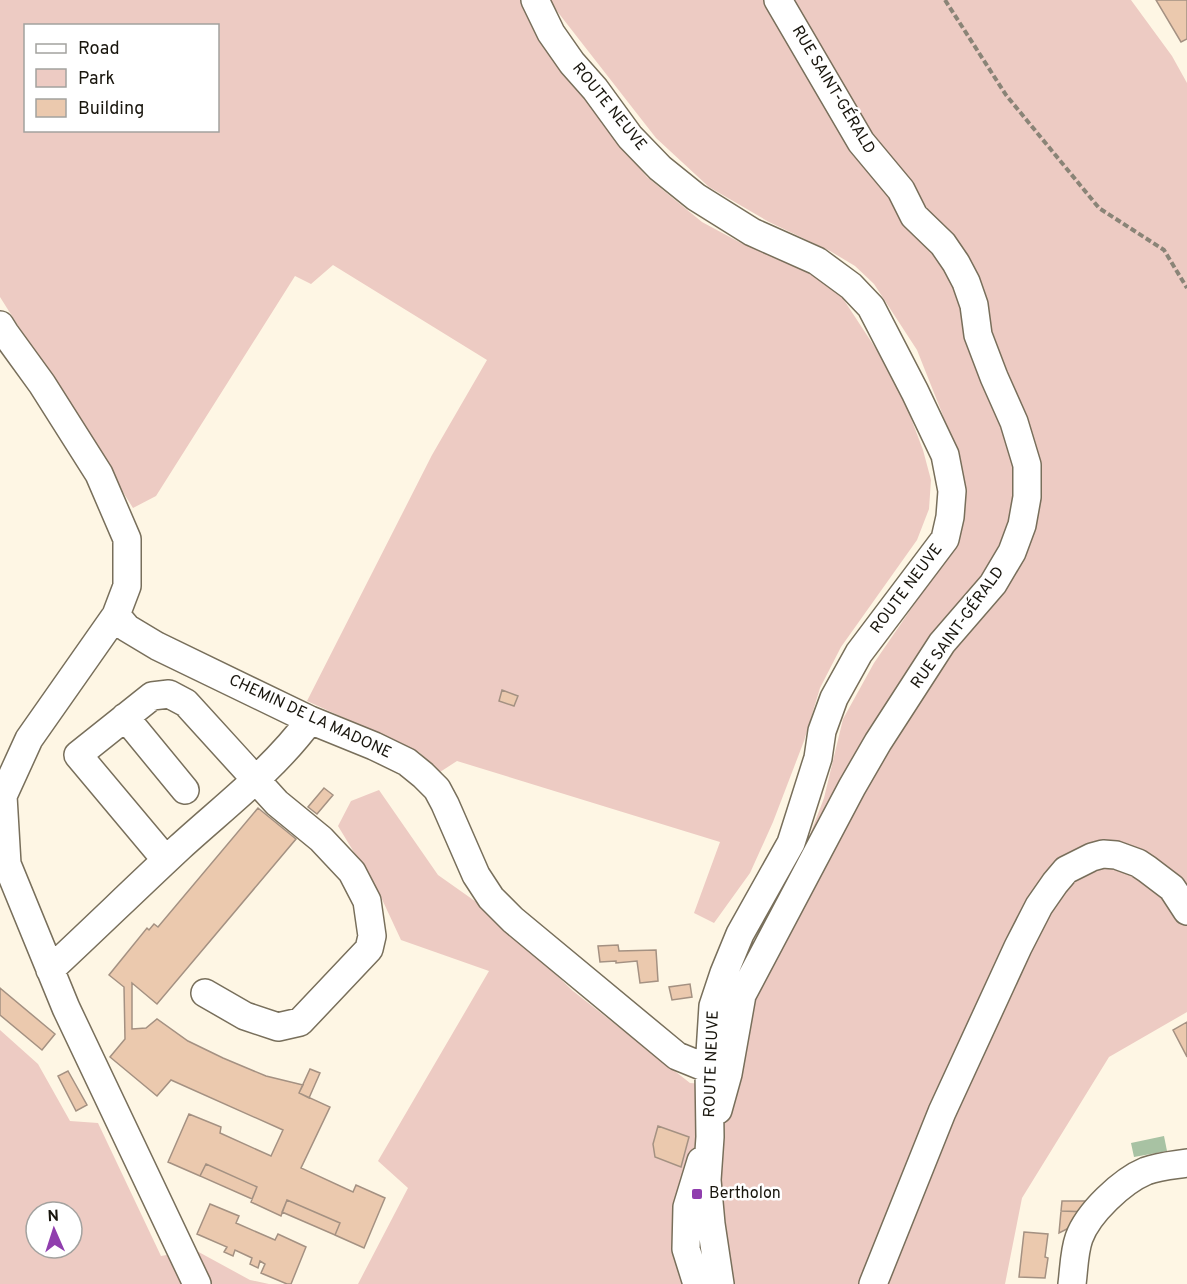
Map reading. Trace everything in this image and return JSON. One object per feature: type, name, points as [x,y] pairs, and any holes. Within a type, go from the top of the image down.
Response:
[{"type":"street","name":"ROUTE NEUVE","points":[[535,0],[551,33],[572,63],[595,89],[630,137],[660,168],[696,197],[752,232],[817,261],[851,286],[871,307],[945,455],[952,491],[950,517],[945,538],[859,653],[834,698],[822,731],[818,758],[791,843],[740,934],[713,1006],[709,1069],[708,1180],[711,1224],[720,1284]]},
{"type":"street","name":"RUE SAINT-GÉRALD","points":[[710,1137],[729,1074],[742,995],[878,742],[942,643],[993,584],[1012,552],[1022,525],[1027,497],[1027,465],[1014,422],[978,335],[974,305],[966,282],[943,244],[914,216],[901,190],[861,142],[778,0]]},
{"type":"street","points":[[0,325],[42,384],[99,474],[127,539],[127,586],[116,615],[29,740],[3,796],[7,864],[66,1008],[197,1284]]},
{"type":"street","name":"CHEMIN DE LA MADONE","points":[[116,615],[127,628],[157,646],[310,720],[407,762],[437,789],[476,874],[491,898],[522,928],[677,1056],[709,1069]]},
{"type":"street","points":[[166,860],[78,755],[152,696],[169,694],[186,703],[277,802],[321,839],[352,872],[367,901],[372,936],[369,949],[300,1022],[278,1027],[245,1016],[206,993]]},
{"type":"street","points":[[125,717],[185,790]]},
{"type":"street","points":[[51,970],[166,860],[276,761],[310,720]]},
{"type":"street","points":[[873,1284],[942,1112],[1018,947],[1039,906],[1055,883],[1066,870],[1092,857],[1103,854],[1116,855],[1138,863],[1172,888],[1187,911]]},
{"type":"street","points":[[697,1284],[687,1249],[687,1207],[710,1137]]},
{"type":"street","points":[[1072,1284],[1079,1238],[1094,1213],[1111,1195],[1131,1179],[1146,1171],[1187,1163]]},
{"type":"path","points":[[945,0],[1006,95],[1099,208],[1164,250],[1187,288]]},
{"type":"green space","points":[[0,0],[522,0],[567,77],[647,177],[702,222],[741,243],[811,273],[840,294],[897,381],[923,450],[931,480],[929,509],[917,540],[841,647],[820,688],[804,741],[773,822],[750,873],[714,923],[694,913],[720,842],[457,761],[440,772],[419,752],[307,701],[432,455],[487,360],[333,265],[311,284],[295,276],[156,496],[133,508],[0,297]]},
{"type":"green space","points":[[551,0],[1131,0],[1172,56],[1187,83],[1187,1012],[1109,1057],[1022,1198],[1005,1284],[358,1284],[408,1188],[378,1161],[489,971],[401,940],[380,895],[338,826],[351,801],[379,790],[438,875],[489,911],[573,991],[690,1083],[732,1086],[783,889],[808,840],[824,798],[843,719],[874,663],[952,549],[965,514],[964,491],[955,452],[942,413],[917,350],[874,284],[855,266],[830,251],[769,222],[709,187],[656,138],[553,6]]},
{"type":"green space","points":[[0,1030],[38,1064],[70,1121],[98,1123],[161,1256],[195,1250],[250,1280],[269,1284],[0,1284]]},
{"type":"shaded area","points":[[1164,1136],[1167,1151],[1134,1157],[1131,1143]]},
{"type":"building","points":[[1156,0],[1187,0],[1187,39],[1181,42]]},
{"type":"building","points":[[502,690],[518,696],[514,706],[499,701]]},
{"type":"building","points":[[324,788],[333,795],[317,814],[308,807]]},
{"type":"building","points":[[258,808],[296,839],[157,1004],[132,983],[132,1029],[146,1028],[157,1019],[188,1041],[223,1058],[266,1076],[303,1085],[299,1093],[330,1107],[301,1168],[353,1192],[356,1185],[385,1198],[364,1248],[335,1235],[340,1223],[287,1200],[281,1216],[251,1202],[257,1187],[206,1164],[200,1176],[168,1162],[189,1114],[221,1127],[220,1133],[271,1156],[283,1130],[171,1080],[157,1096],[110,1057],[125,1039],[124,987],[109,975],[147,928],[149,930],[154,924],[158,927]]},
{"type":"building","points":[[618,945],[619,951],[656,950],[658,981],[640,983],[637,961],[600,962],[598,946]]},
{"type":"building","points":[[690,984],[692,997],[672,1000],[669,987]]},
{"type":"building","points":[[0,988],[55,1034],[42,1050],[0,1015]]},
{"type":"building","points":[[1187,1022],[1187,1057],[1173,1030]]},
{"type":"building","points":[[310,1069],[320,1073],[309,1098],[299,1093]]},
{"type":"building","points":[[68,1071],[87,1105],[76,1111],[58,1076]]},
{"type":"building","points":[[658,1126],[689,1137],[681,1167],[655,1157],[653,1144]]},
{"type":"building","points":[[206,1164],[257,1187],[252,1199],[200,1176]]},
{"type":"building","points":[[287,1200],[340,1223],[335,1235],[282,1212]]},
{"type":"building","points":[[1062,1201],[1090,1201],[1089,1212],[1061,1211]]},
{"type":"building","points":[[210,1204],[239,1216],[236,1223],[275,1240],[278,1234],[306,1247],[291,1284],[261,1273],[265,1264],[260,1261],[258,1268],[250,1264],[252,1258],[235,1250],[233,1256],[224,1252],[227,1247],[197,1234]]},
{"type":"building","points":[[1061,1211],[1091,1212],[1075,1225],[1059,1233]]},
{"type":"building","points":[[1024,1232],[1048,1234],[1045,1278],[1019,1277]]},
{"type":"place","name":"Bertholon","points":[[697,1194]]}]
